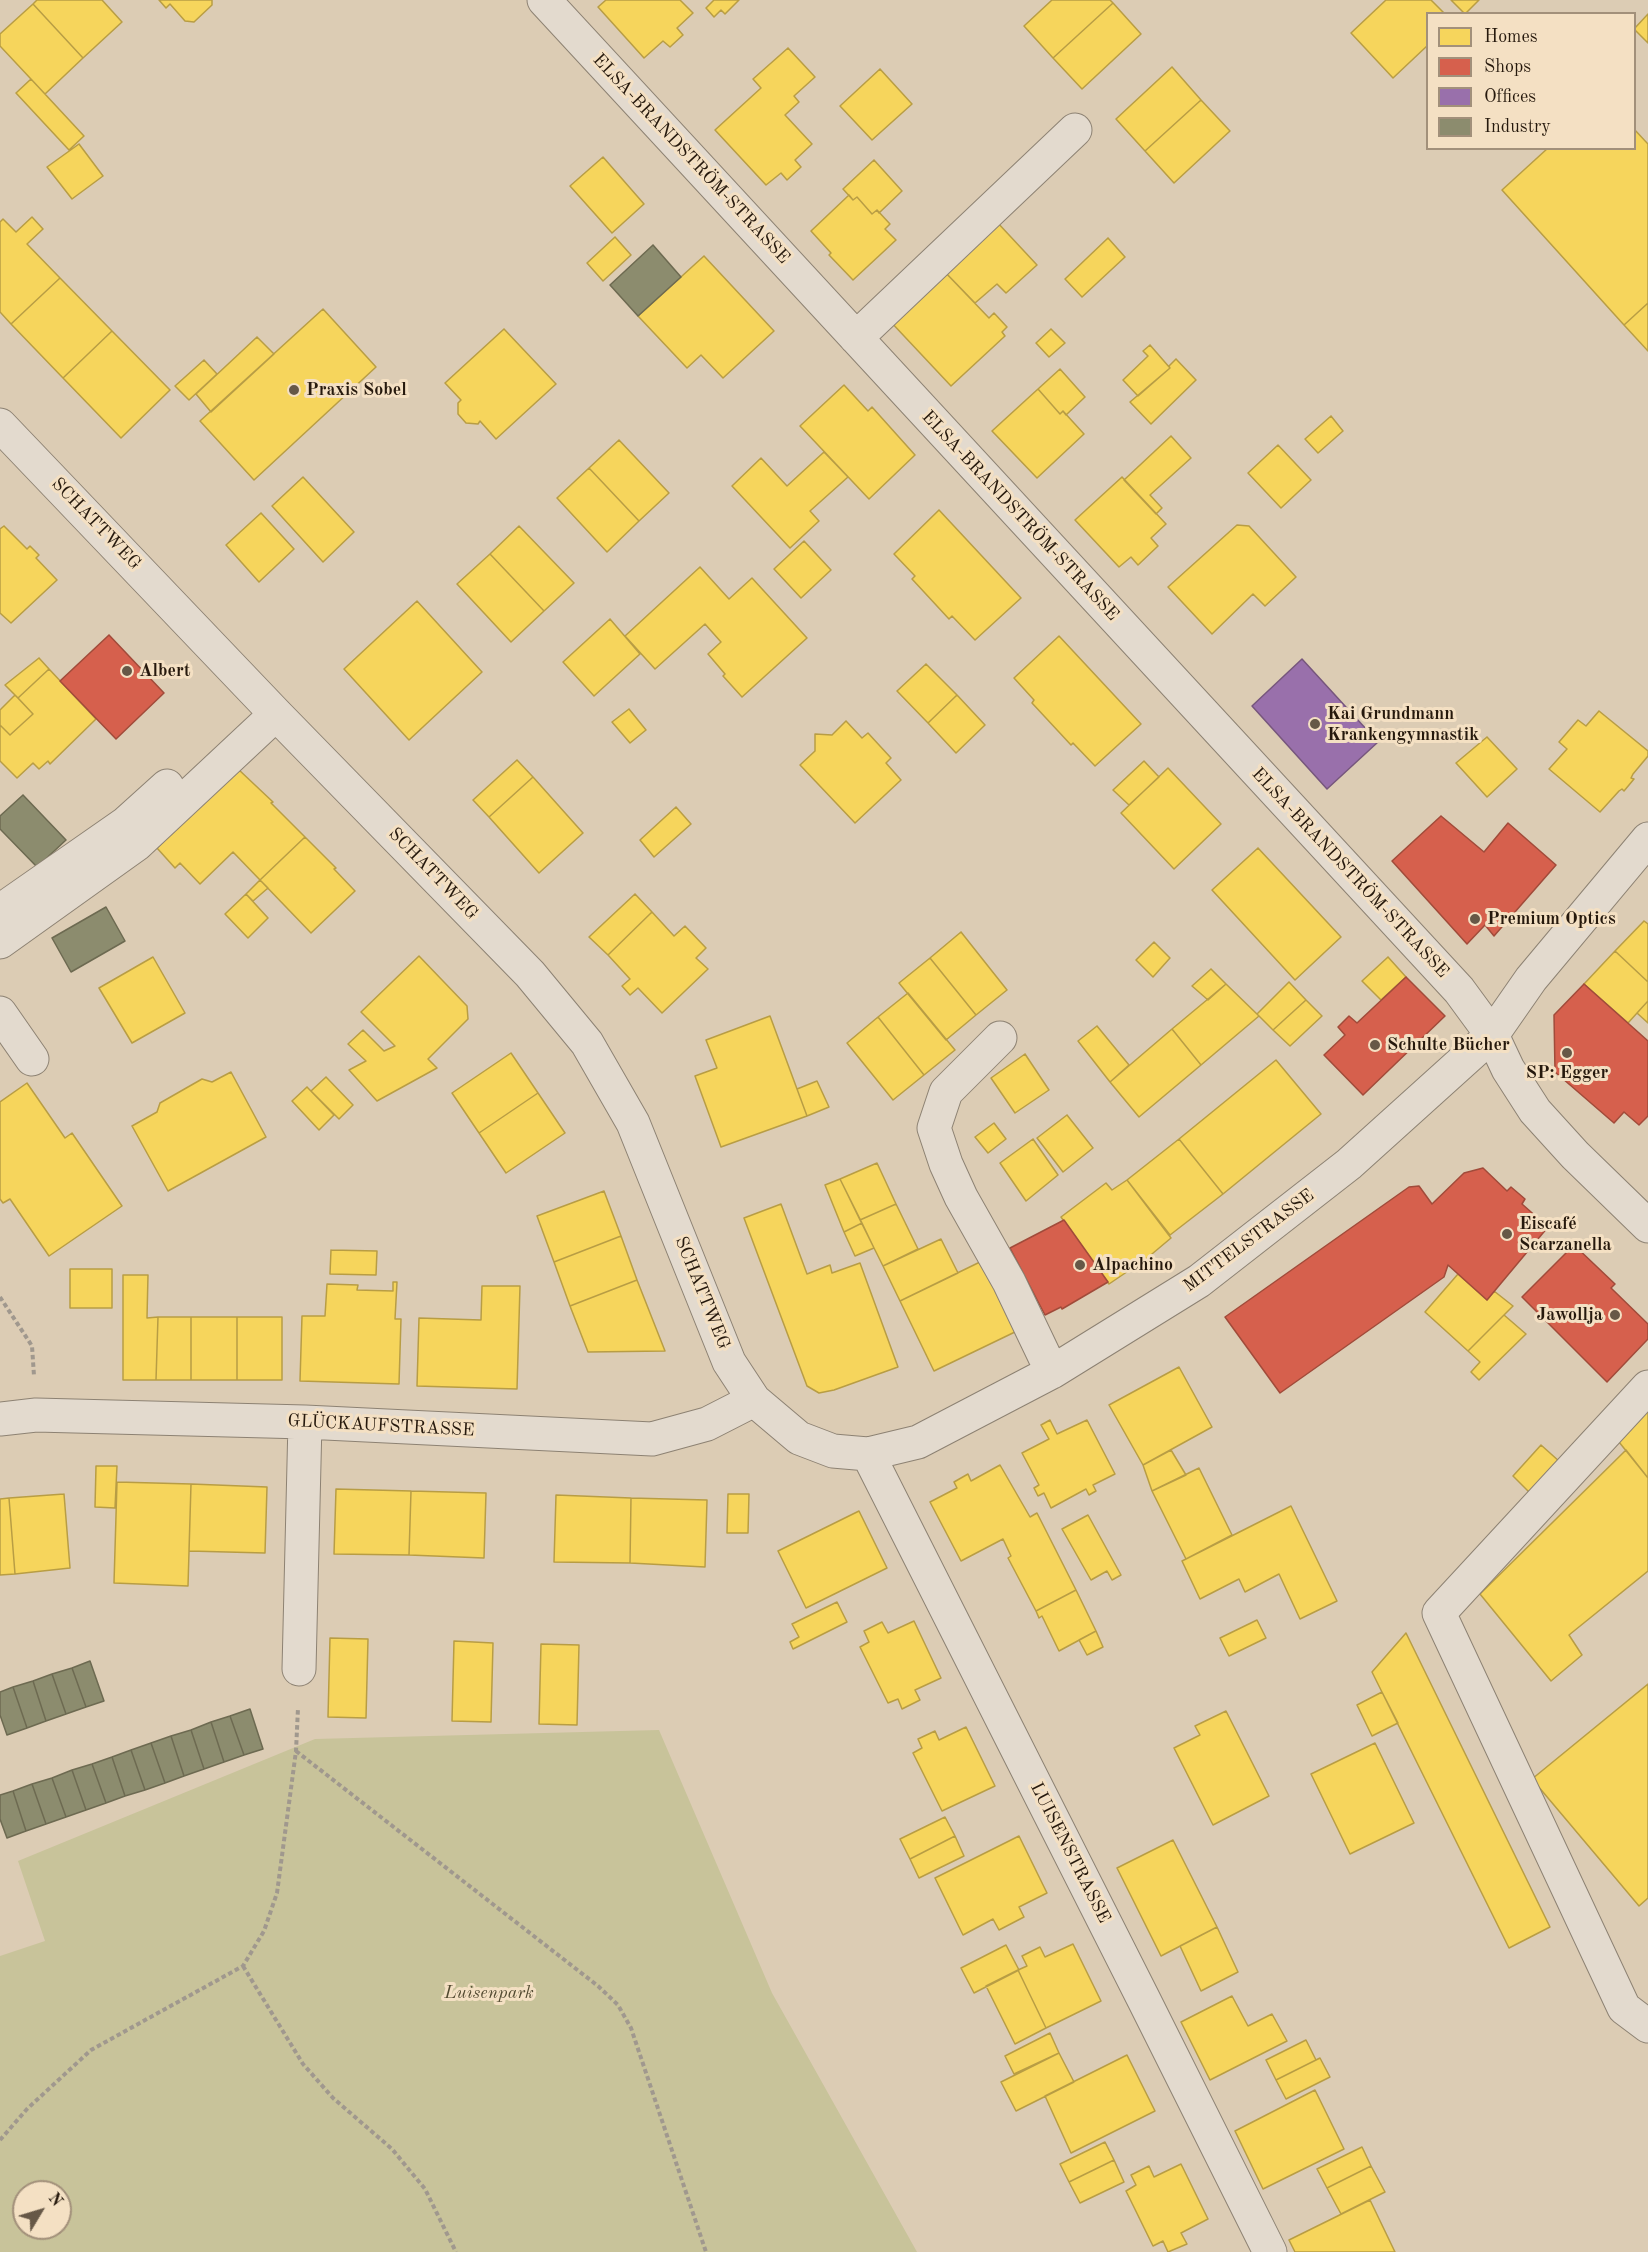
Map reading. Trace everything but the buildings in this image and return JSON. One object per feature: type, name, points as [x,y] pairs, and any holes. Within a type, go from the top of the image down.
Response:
[{"type":"street","name":"ELSA-BRANDSTRÖM-STRASSE","points":[[544,0],[1459,990],[1492,1035],[1508,1069],[1535,1112],[1575,1155],[1648,1226]]},
{"type":"street","points":[[856,338],[1075,130]]},
{"type":"street","name":"SCHATTWEG","points":[[0,425],[530,974],[587,1043],[633,1123],[729,1362],[754,1400]]},
{"type":"street","points":[[0,911],[126,823],[270,707]]},
{"type":"street","points":[[0,942],[137,844],[270,707]]},
{"type":"street","name":"MITTELSTRASSE","points":[[754,1400],[799,1438],[833,1451],[868,1454],[918,1442],[1052,1372],[1208,1274],[1349,1164],[1492,1035],[1532,980],[1648,839]]},
{"type":"street","points":[[0,1013],[32,1059]]},
{"type":"street","points":[[1000,1038],[946,1092],[934,1128],[946,1164],[961,1197],[1009,1282],[1052,1372]]},
{"type":"street","points":[[1648,1387],[1439,1612],[1624,2008],[1648,2026]]},
{"type":"street","name":"GLÜCKAUFSTRASSE","points":[[0,1419],[36,1415],[305,1422],[651,1439],[707,1424],[754,1400]]},
{"type":"street","points":[[299,1669],[305,1422]]},
{"type":"street","name":"LUISENSTRASSE","points":[[868,1454],[1270,2252]]},
{"type":"path","points":[[0,1297],[32,1346],[36,1415]]},
{"type":"path","points":[[0,2140],[27,2109],[91,2050],[243,1966],[264,1930],[277,1893],[296,1751],[598,1986],[618,2005],[631,2028],[706,2252]]},
{"type":"path","points":[[243,1966],[303,2064],[333,2098],[392,2149],[425,2189],[456,2252]]},
{"type":"green space","name":"Luisenpark","points":[[659,1730],[772,1993],[917,2252],[0,2252],[0,1956],[45,1941],[18,1861],[315,1739]]},
{"type":"place","name":"Praxis Sobel","points":[[294,390]]},
{"type":"place","name":"Albert","points":[[127,671]]},
{"type":"place","name":"Kai Grundmann Krankengymnastik","points":[[1315,724]]},
{"type":"place","name":"Premium Optics","points":[[1475,919]]},
{"type":"place","name":"Schulte Bücher","points":[[1375,1045]]},
{"type":"place","name":"SP: Egger","points":[[1567,1053]]},
{"type":"place","name":"Eiscafé Scarzanella","points":[[1507,1234]]},
{"type":"place","name":"Alpachino","points":[[1080,1265]]},
{"type":"place","name":"Jawollja","points":[[1615,1315]]}]
